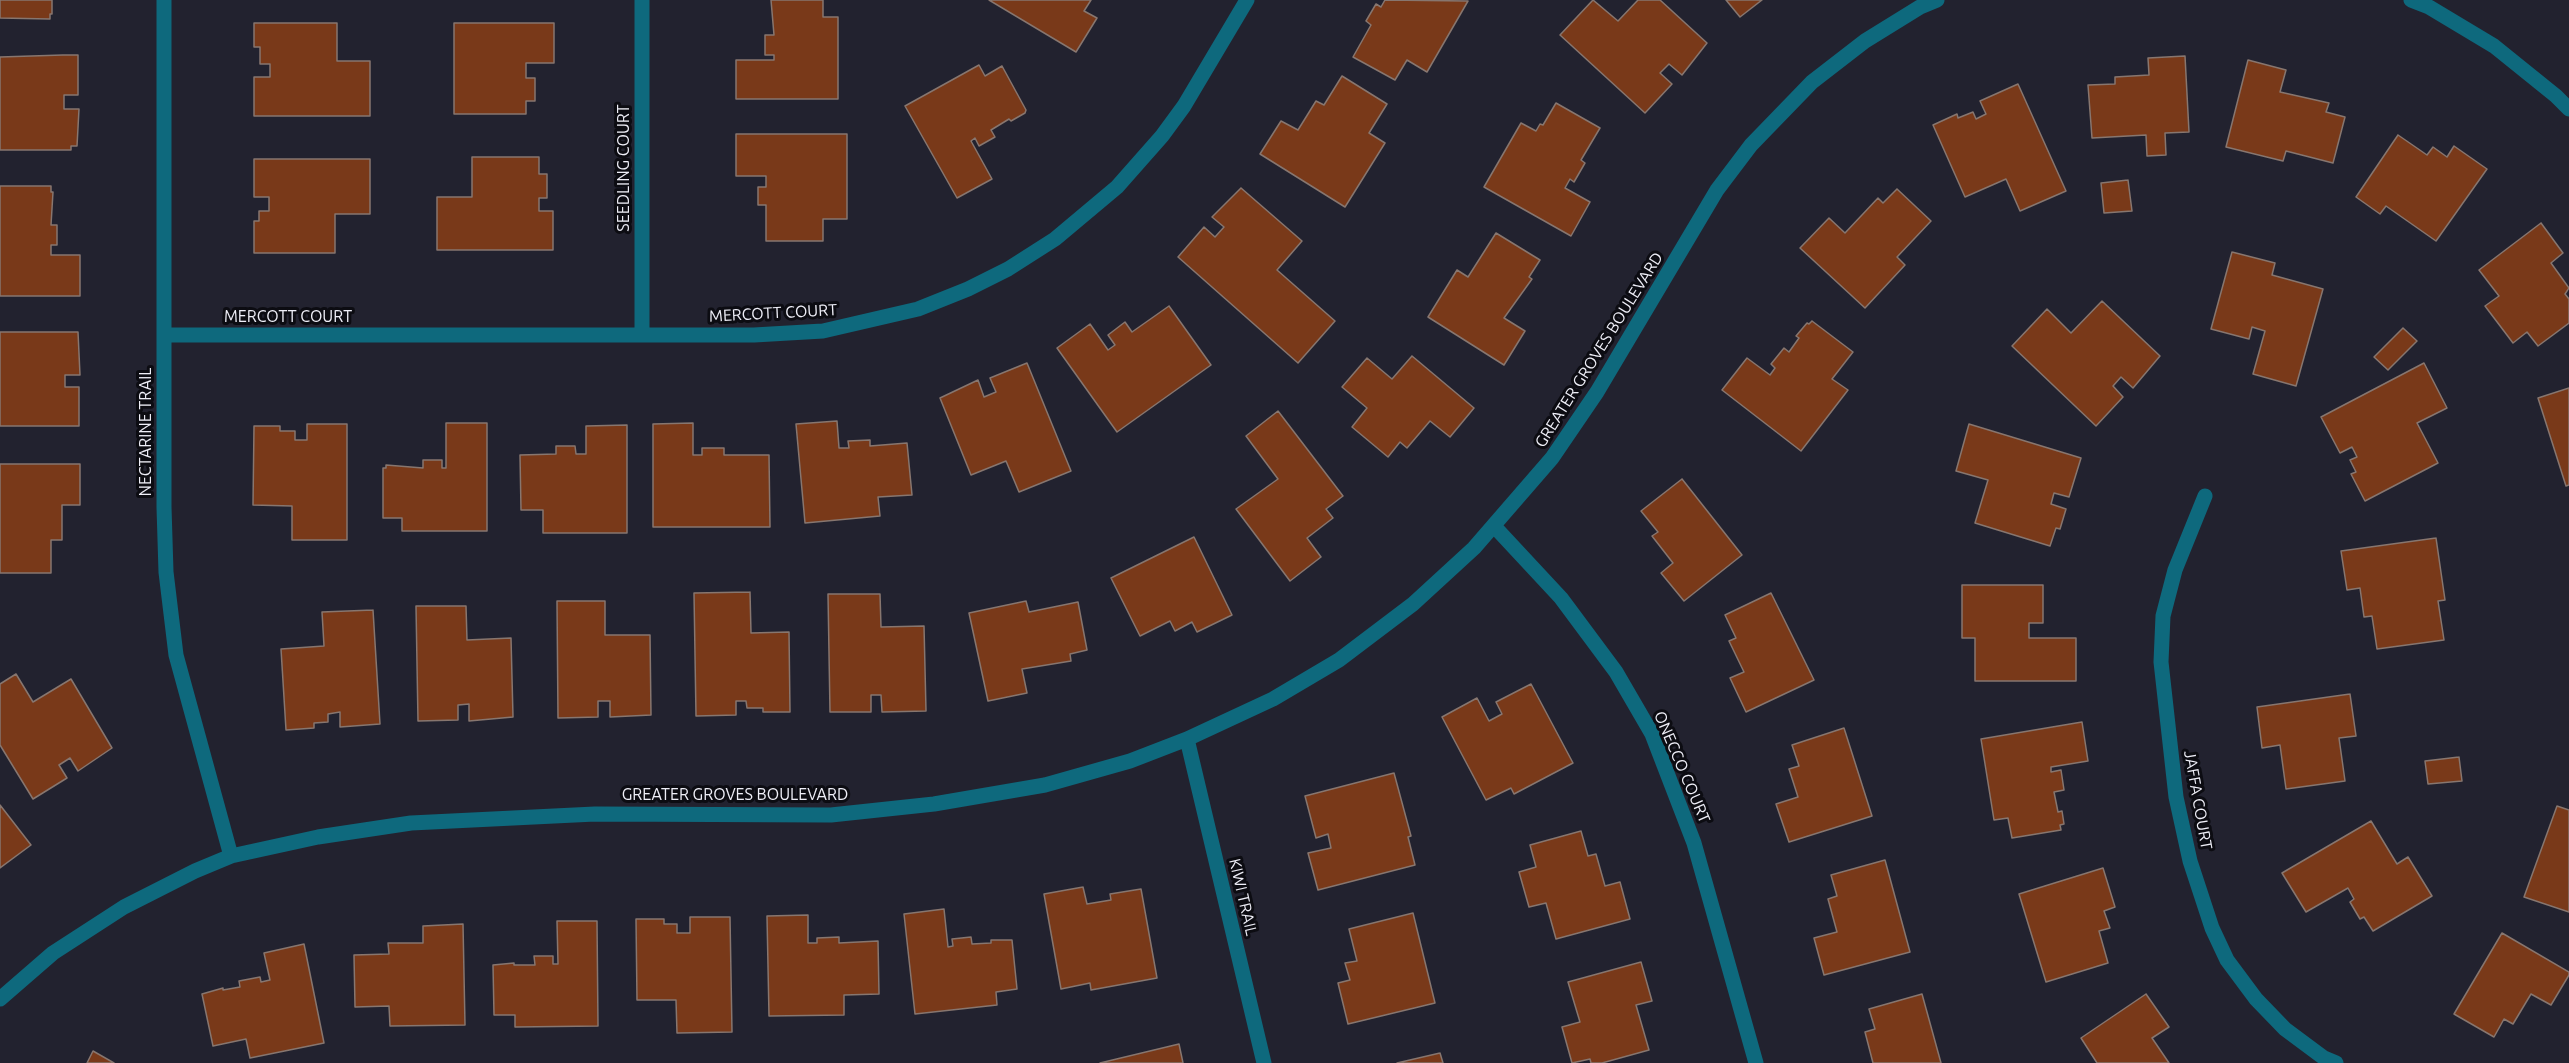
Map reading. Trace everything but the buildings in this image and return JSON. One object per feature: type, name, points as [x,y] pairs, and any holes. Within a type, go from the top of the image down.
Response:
[{"type":"street","name":"NECTARINE TRAIL","points":[[164,0],[166,572],[176,655],[231,856]]},
{"type":"street","name":"SEEDLING COURT","points":[[642,0],[642,335]]},
{"type":"street","name":"MERCOTT COURT","points":[[164,335],[754,335],[823,331],[918,309],[968,289],[1008,268],[1054,239],[1117,187],[1162,136],[1184,106],[1247,0]]},
{"type":"street","name":"GREATER GROVES BOULEVARD","points":[[0,999],[53,953],[124,907],[231,856],[318,837],[411,823],[595,814],[831,815],[934,804],[1044,785],[1130,761],[1187,739],[1273,699],[1339,660],[1413,604],[1494,526],[1552,458],[1597,392],[1717,190],[1751,145],[1812,82],[1865,41],[1920,7],[1937,0]]},
{"type":"street","points":[[2411,0],[2429,7],[2494,46],[2569,109]]},
{"type":"street","name":"JAFFA COURT","points":[[2205,496],[2175,570],[2163,616],[2161,662],[2176,797],[2190,861],[2212,928],[2239,976],[2256,999],[2285,1029],[2324,1058],[2336,1063]]},
{"type":"street","name":"ONECCO COURT","points":[[1494,526],[1561,598],[1616,672],[1652,734],[1694,843],[1756,1063]]},
{"type":"street","name":"KIWI TRAIL","points":[[1187,739],[1264,1063]]}]
